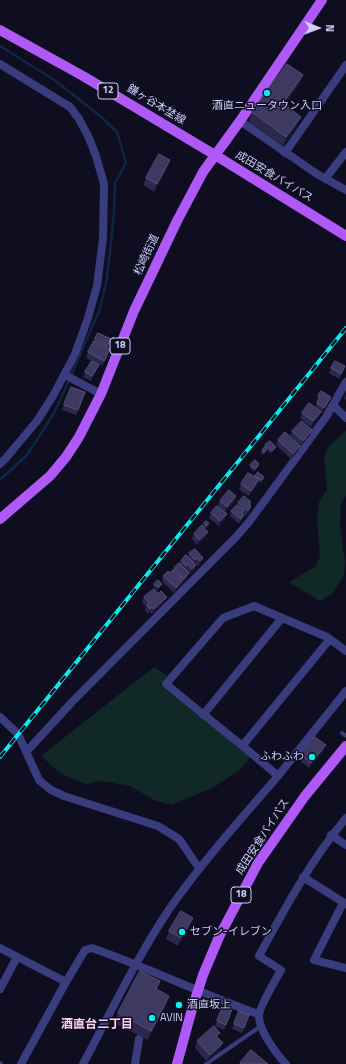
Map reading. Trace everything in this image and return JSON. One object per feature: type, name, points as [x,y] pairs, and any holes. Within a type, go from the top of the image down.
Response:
[{"type":"main road","name":"松崎街道","points":[[0,519],[50,476],[66,457],[79,437],[101,394],[134,311],[177,221],[203,172],[240,121],[322,0]]},
{"type":"main road","name":"鎌ヶ谷本埜線","points":[[0,30],[83,76],[215,155]]},
{"type":"main road","name":"成田安食バイパス","points":[[215,155],[321,219],[346,236]]},
{"type":"main road","name":"成田安食バイパス","points":[[177,1064],[203,974],[219,937],[258,863],[305,796],[346,746]]},
{"type":"street","points":[[0,64],[70,107],[79,119],[89,138],[104,184],[104,238],[97,286],[88,318],[75,354],[66,375],[37,420],[0,464]]},
{"type":"street","points":[[285,152],[346,66]]},
{"type":"street","points":[[240,121],[325,179],[346,190]]},
{"type":"street","points":[[325,179],[346,152]]},
{"type":"street","points":[[66,375],[101,394]]},
{"type":"street","points":[[27,751],[72,702],[236,537],[326,417],[346,382]]},
{"type":"street","points":[[333,405],[346,418]]},
{"type":"street","points":[[278,776],[243,745],[203,715],[166,684],[223,618],[254,606],[330,639],[346,651]]},
{"type":"street","points":[[203,715],[282,618]]},
{"type":"street","points":[[243,745],[330,639]]},
{"type":"street","points":[[83,1064],[136,964],[170,909],[199,868],[278,776],[346,692]]},
{"type":"street","points":[[0,717],[18,734],[39,780],[51,790],[64,796],[158,826],[179,839],[199,868]]},
{"type":"street","points":[[286,1064],[278,1056],[261,1026],[258,1014],[281,970],[259,956],[303,877],[331,835],[346,818]]},
{"type":"street","points":[[331,835],[346,845]]},
{"type":"street","points":[[303,877],[345,904],[314,960],[346,968]]},
{"type":"street","points":[[0,948],[66,982]]},
{"type":"street","points":[[20,1064],[85,950],[92,948],[136,964],[198,991],[258,1014]]},
{"type":"street","points":[[0,989],[17,957]]},
{"type":"street","points":[[135,1064],[139,1039]]},
{"type":"lane","points":[[206,1064],[261,1026]]},
{"type":"green space","points":[[346,431],[346,495],[341,503],[340,526],[345,561],[344,575],[333,593],[320,601],[289,582],[315,567],[320,557],[317,520],[319,502],[327,489],[324,458],[328,447]]},
{"type":"green space","points":[[154,667],[168,676],[160,685],[250,757],[240,770],[214,787],[172,805],[156,801],[130,786],[100,781],[85,784],[60,773],[41,756]]},
{"type":"building","points":[[287,64],[303,75],[283,103],[301,117],[286,137],[252,112]]},
{"type":"building","points":[[159,154],[170,160],[157,184],[146,178]]},
{"type":"building","points":[[98,333],[111,339],[107,346],[95,339]]},
{"type":"building","points":[[94,341],[110,349],[104,361],[88,352]]},
{"type":"building","points":[[92,361],[99,365],[92,376],[85,372]]},
{"type":"building","points":[[335,361],[345,366],[341,374],[331,368]]},
{"type":"building","points":[[71,387],[85,392],[78,410],[64,405]]},
{"type":"building","points":[[321,391],[331,397],[324,408],[317,403],[320,398],[318,396]]},
{"type":"building","points":[[309,403],[321,412],[313,421],[302,413]]},
{"type":"building","points":[[302,421],[312,430],[303,441],[292,431]]},
{"type":"building","points":[[285,432],[300,446],[293,454],[278,440]]},
{"type":"building","points":[[270,441],[276,447],[272,451],[265,445]]},
{"type":"building","points":[[265,447],[267,449],[264,453],[262,451]]},
{"type":"building","points":[[255,460],[259,464],[255,469],[250,465]]},
{"type":"building","points":[[258,472],[264,477],[262,480],[255,476]]},
{"type":"building","points":[[248,473],[259,479],[251,491],[241,484]]},
{"type":"building","points":[[229,490],[236,496],[227,507],[220,501]]},
{"type":"building","points":[[244,496],[251,502],[249,504],[251,506],[248,511],[238,503]]},
{"type":"building","points":[[237,505],[244,510],[242,513],[244,515],[241,519],[231,511]]},
{"type":"building","points":[[217,506],[227,514],[220,521],[211,513]]},
{"type":"building","points":[[206,521],[209,523],[206,526],[204,523]]},
{"type":"building","points":[[202,525],[208,532],[199,540],[194,534]]},
{"type":"building","points":[[195,549],[203,558],[200,561],[197,558],[195,560],[189,553]]},
{"type":"building","points":[[186,555],[196,565],[192,569],[188,564],[186,566],[181,561]]},
{"type":"building","points":[[179,563],[189,573],[184,579],[174,568]]},
{"type":"building","points":[[173,570],[183,579],[176,588],[163,576],[168,571],[170,573]]},
{"type":"building","points":[[158,580],[162,584],[158,587],[154,584]]},
{"type":"building","points":[[154,589],[158,594],[161,591],[167,597],[154,609],[152,607],[150,609],[147,605],[149,603],[144,597]]},
{"type":"building","points":[[315,737],[326,745],[311,763],[301,755]]},
{"type":"building","points":[[181,911],[193,918],[181,938],[169,931]]},
{"type":"building","points":[[140,971],[160,981],[156,989],[169,996],[151,1031],[118,1013]]},
{"type":"building","points":[[223,1006],[232,1009],[226,1025],[217,1021]]},
{"type":"building","points":[[239,1011],[249,1015],[244,1028],[234,1024]]},
{"type":"building","points":[[214,1026],[220,1033],[216,1036],[223,1043],[210,1055],[197,1041]]},
{"type":"building","points":[[251,1050],[268,1064],[241,1064],[240,1063]]},
{"type":"waterway","points":[[0,46],[53,79],[99,115],[117,132],[126,163],[115,183],[114,213],[107,278],[100,309],[53,415],[27,455],[0,480]]},
{"type":"railway","points":[[0,757],[346,328]]},
{"type":"place","name":"酒直ニュータウン入口","points":[[267,93]]},
{"type":"place","name":"ふわふわ","points":[[312,757]]},
{"type":"place","name":"セブン-イレブン","points":[[182,932]]},
{"type":"place","name":"酒直坂上","points":[[179,1005]]},
{"type":"place","name":"AVIN","points":[[152,1018]]},
{"type":"district","name":"酒直台二丁目","points":[[97,1025]]}]
